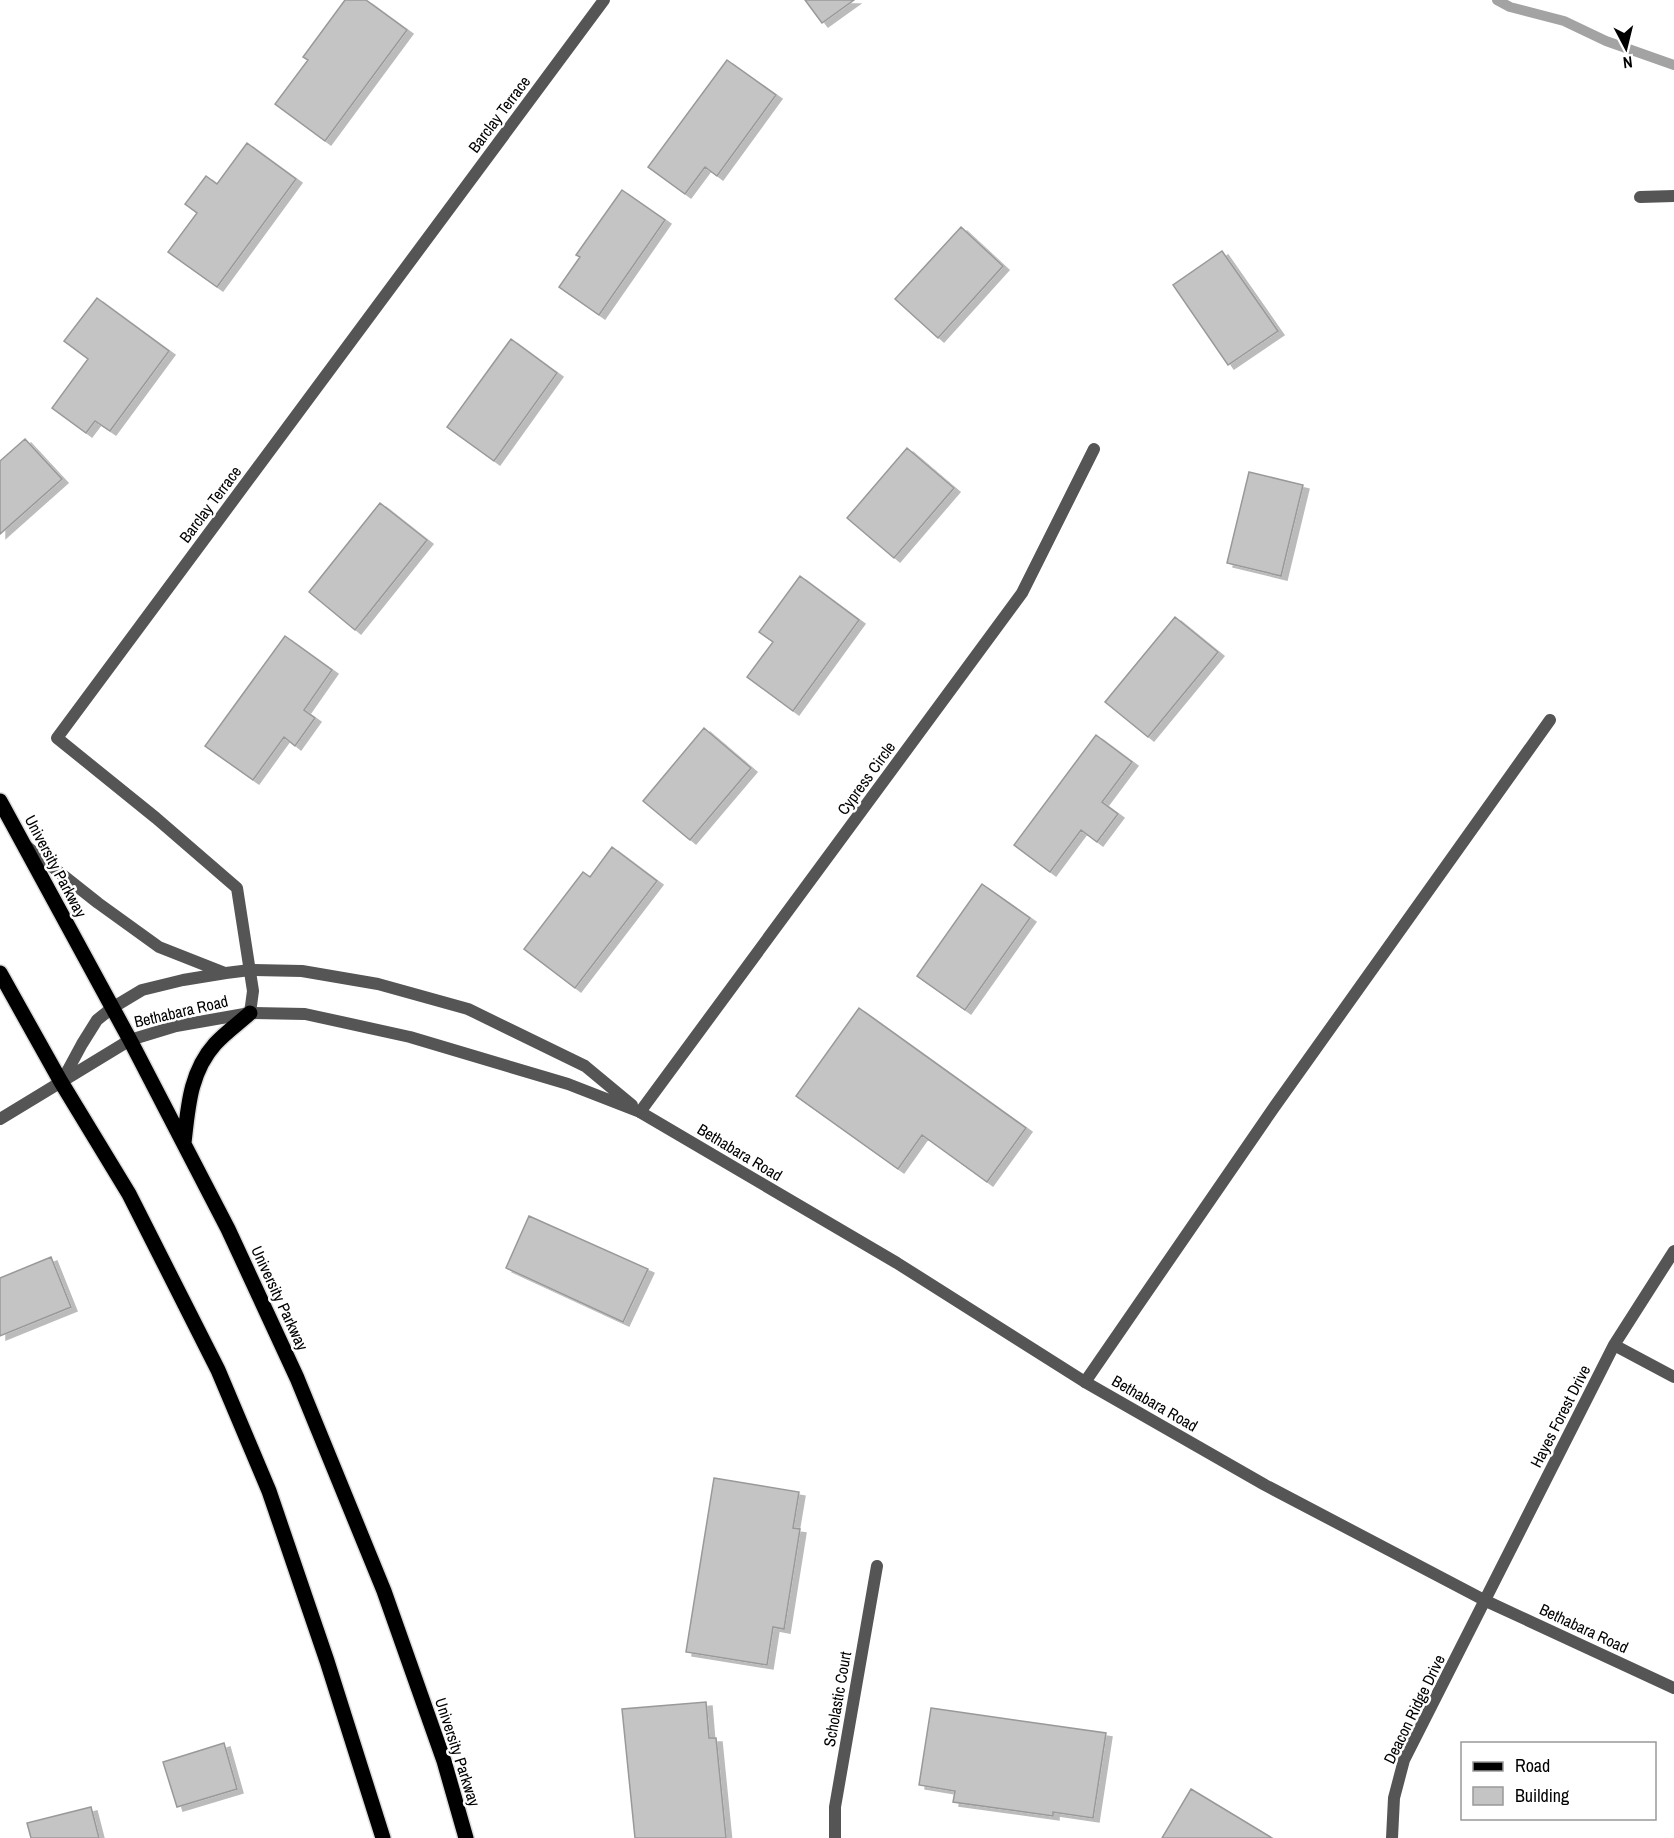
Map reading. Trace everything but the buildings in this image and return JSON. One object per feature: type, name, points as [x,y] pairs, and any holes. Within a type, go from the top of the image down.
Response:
[{"type":"main road","name":"University Parkway","points":[[0,801],[184,1143],[228,1229],[297,1378],[384,1591],[444,1761],[466,1838]]},
{"type":"main road","points":[[0,973],[61,1082],[129,1194],[218,1370],[269,1491],[327,1661],[383,1838]]},
{"type":"main road","points":[[184,1143],[189,1095],[200,1067],[215,1044],[250,1013]]},
{"type":"street","name":"Barclay Terrace","points":[[250,1013],[253,990],[237,888],[156,818],[57,738],[604,0]]},
{"type":"street","points":[[1640,197],[1674,196]]},
{"type":"street","name":"Cypress Circle","points":[[640,1112],[1022,593],[1094,449]]},
{"type":"street","points":[[1085,1382],[1275,1106],[1550,720]]},
{"type":"street","points":[[24,844],[98,903],[159,947],[226,973]]},
{"type":"street","name":"Bethabara Road","points":[[61,1082],[97,1020],[142,990],[183,980],[250,970],[302,971],[378,984],[468,1009],[585,1066],[640,1112]]},
{"type":"street","name":"Bethabara Road","points":[[61,1082],[130,1040],[176,1026],[250,1013],[305,1014],[410,1037],[568,1084],[640,1112],[897,1263],[1085,1382],[1265,1485],[1486,1601],[1674,1688]]},
{"type":"street","points":[[0,1119],[61,1082]]},
{"type":"street","name":"Hayes Forest Drive","points":[[1486,1601],[1614,1345],[1674,1251]]},
{"type":"street","points":[[1614,1345],[1674,1377]]},
{"type":"street","name":"Scholastic Court","points":[[835,1838],[835,1807],[877,1566]]},
{"type":"street","name":"Deacon Ridge Drive","points":[[1392,1838],[1394,1798],[1404,1760],[1486,1601]]},
{"type":"waterway","points":[[1497,0],[1510,7],[1564,21],[1606,41],[1674,65]]}]
